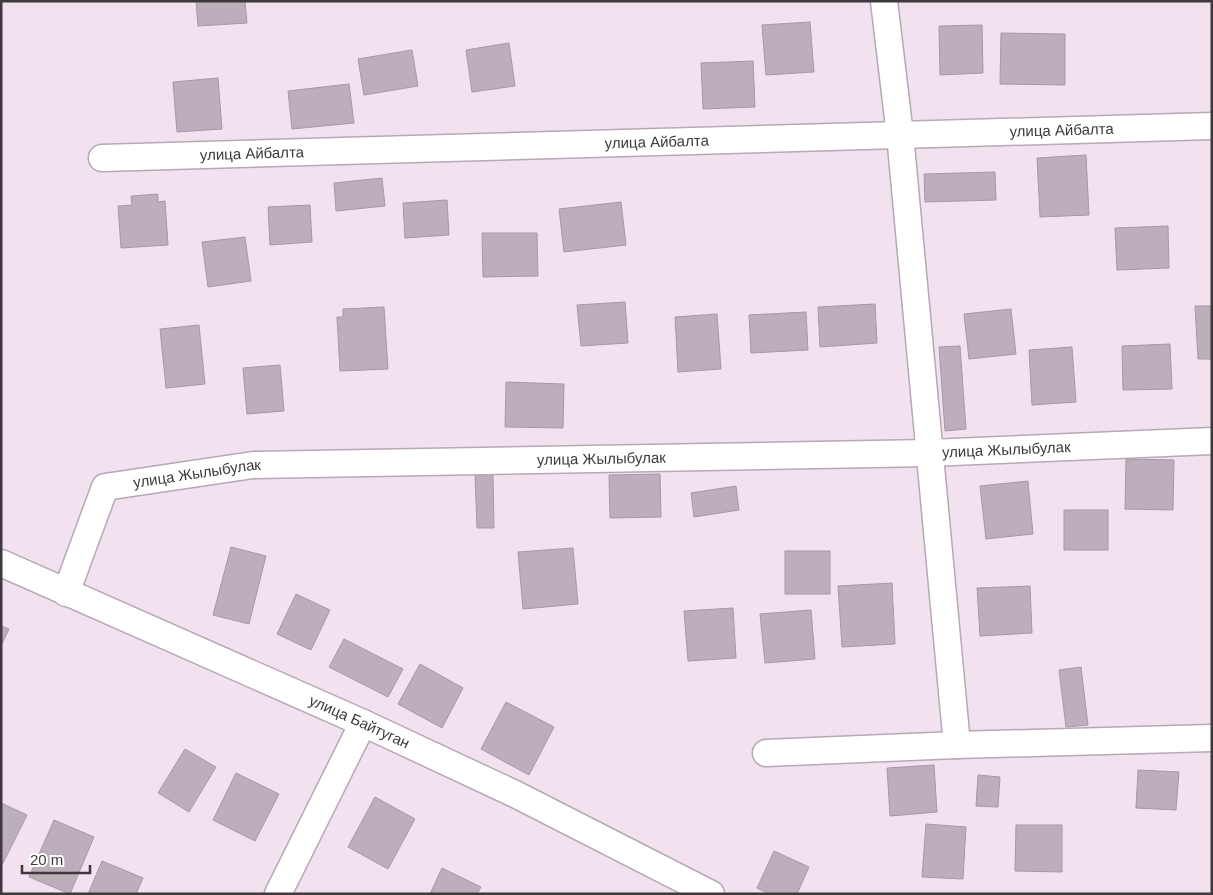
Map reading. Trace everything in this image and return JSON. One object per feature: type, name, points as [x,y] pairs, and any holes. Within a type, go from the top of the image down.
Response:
[{"type":"street","points":[[884,1],[900,135],[957,745]]},
{"type":"street","name":"улица Айбалта","points":[[102,158],[1212,126]]},
{"type":"street","name":"улица Жылыбулак","points":[[66,593],[105,487],[253,465],[929,453],[1212,441]]},
{"type":"street","name":"улица Байтуган","points":[[1,563],[363,723],[515,794],[711,894]]},
{"type":"street","points":[[278,894],[363,723]]},
{"type":"street","points":[[766,753],[957,745],[1212,738]]},
{"type":"building","points":[[196,1],[245,1],[247,23],[198,26]]},
{"type":"building","points":[[810,22],[814,72],[766,75],[762,25]]},
{"type":"building","points":[[982,25],[983,73],[940,75],[939,26]]},
{"type":"building","points":[[1001,33],[1065,34],[1065,85],[1000,84]]},
{"type":"building","points":[[509,43],[515,86],[472,92],[466,50]]},
{"type":"building","points":[[412,50],[418,86],[364,95],[358,59]]},
{"type":"building","points":[[753,61],[755,107],[703,109],[701,63]]},
{"type":"building","points":[[218,78],[222,129],[177,132],[173,82]]},
{"type":"building","points":[[349,84],[354,123],[292,129],[288,91]]},
{"type":"building","points":[[1086,155],[1089,215],[1040,217],[1037,158]]},
{"type":"building","points":[[995,172],[996,200],[925,202],[924,174]]},
{"type":"building","points":[[382,178],[385,206],[336,211],[334,183]]},
{"type":"building","points":[[158,194],[158,202],[165,201],[168,245],[121,248],[118,206],[132,205],[131,196]]},
{"type":"building","points":[[447,200],[449,235],[405,238],[403,203]]},
{"type":"building","points":[[621,202],[626,245],[564,252],[559,209]]},
{"type":"building","points":[[310,205],[312,242],[270,245],[268,207]]},
{"type":"building","points":[[1168,226],[1169,268],[1117,270],[1115,228]]},
{"type":"building","points":[[482,233],[537,233],[538,276],[483,277]]},
{"type":"building","points":[[245,237],[251,281],[208,287],[202,242]]},
{"type":"building","points":[[625,302],[628,343],[581,346],[577,305]]},
{"type":"building","points":[[875,304],[877,343],[820,347],[818,307]]},
{"type":"building","points":[[1195,306],[1212,306],[1212,359],[1198,359]]},
{"type":"building","points":[[384,307],[388,369],[340,371],[337,317],[343,317],[343,309]]},
{"type":"building","points":[[1011,309],[1016,354],[969,359],[964,314]]},
{"type":"building","points":[[806,312],[808,350],[751,353],[749,315]]},
{"type":"building","points":[[717,314],[721,369],[678,372],[675,317]]},
{"type":"building","points":[[199,325],[205,384],[166,388],[160,329]]},
{"type":"building","points":[[1170,344],[1172,389],[1123,390],[1122,346]]},
{"type":"building","points":[[960,346],[966,429],[945,431],[939,347]]},
{"type":"building","points":[[1072,347],[1076,402],[1032,405],[1029,350]]},
{"type":"building","points":[[280,365],[284,411],[247,414],[243,368]]},
{"type":"building","points":[[506,382],[564,384],[563,428],[505,427]]},
{"type":"building","points":[[1126,459],[1174,460],[1173,510],[1125,509]]},
{"type":"building","points":[[475,474],[493,474],[494,528],[477,528]]},
{"type":"building","points":[[660,474],[661,517],[610,518],[609,475]]},
{"type":"building","points":[[1028,481],[1033,534],[986,539],[980,486]]},
{"type":"building","points":[[736,486],[739,510],[694,517],[691,493]]},
{"type":"building","points":[[1064,510],[1108,510],[1108,550],[1064,550]]},
{"type":"building","points":[[231,547],[266,556],[249,624],[213,615]]},
{"type":"building","points":[[573,548],[578,604],[523,609],[518,552]]},
{"type":"building","points":[[785,551],[830,551],[830,594],[785,594]]},
{"type":"building","points":[[892,583],[895,644],[842,647],[838,586]]},
{"type":"building","points":[[1030,586],[1032,633],[980,636],[977,588]]},
{"type":"building","points":[[296,594],[330,610],[311,650],[277,634]]},
{"type":"building","points":[[733,608],[736,658],[688,661],[684,611]]},
{"type":"building","points":[[811,610],[815,659],[765,663],[760,614]]},
{"type":"building","points":[[1,626],[9,629],[1,646]]},
{"type":"building","points":[[344,639],[403,669],[388,697],[329,667]]},
{"type":"building","points":[[420,664],[463,688],[442,728],[398,704]]},
{"type":"building","points":[[1081,667],[1088,725],[1066,727],[1059,670]]},
{"type":"building","points":[[506,702],[554,727],[529,775],[481,749]]},
{"type":"building","points":[[185,749],[216,767],[189,812],[158,793]]},
{"type":"building","points":[[934,765],[937,812],[890,816],[887,768]]},
{"type":"building","points":[[1138,770],[1179,772],[1176,810],[1136,808]]},
{"type":"building","points":[[236,773],[279,794],[255,841],[213,820]]},
{"type":"building","points":[[978,775],[1000,777],[998,807],[976,806]]},
{"type":"building","points":[[375,797],[415,819],[388,869],[348,847]]},
{"type":"building","points":[[1,803],[27,815],[2,865],[1,865]]},
{"type":"building","points":[[54,820],[94,837],[70,894],[29,877]]},
{"type":"building","points":[[926,824],[966,827],[963,879],[922,877]]},
{"type":"building","points":[[1016,825],[1062,825],[1062,872],[1015,871]]},
{"type":"building","points":[[774,851],[809,867],[797,894],[769,894],[757,888]]},
{"type":"building","points":[[102,861],[143,878],[136,894],[88,894]]},
{"type":"building","points":[[442,868],[481,887],[477,894],[430,894]]}]
